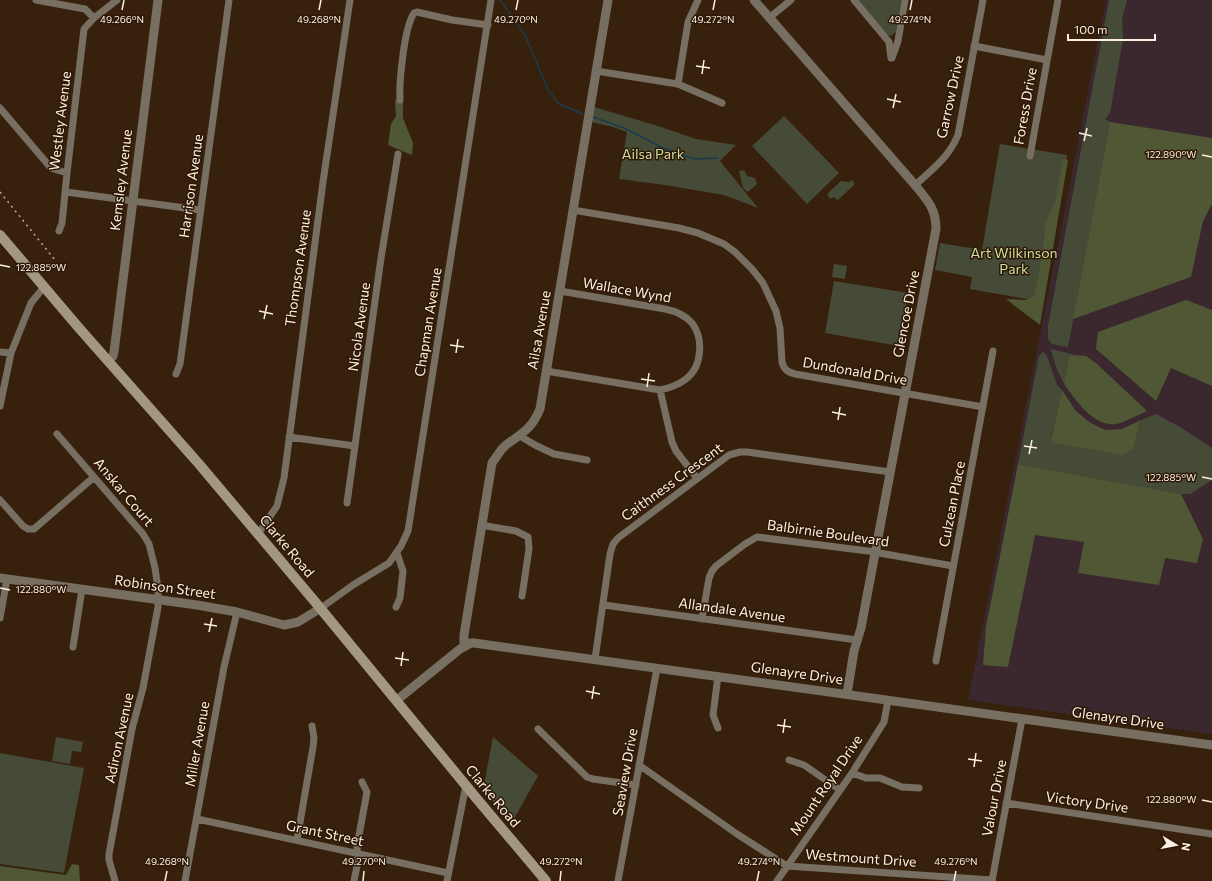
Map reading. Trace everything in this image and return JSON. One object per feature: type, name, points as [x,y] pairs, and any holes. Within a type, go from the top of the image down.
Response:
[{"type":"main road","name":"Clarke Road","points":[[0,235],[199,464],[321,608],[546,881]]},
{"type":"street","points":[[36,0],[85,9],[94,18]]},
{"type":"street","name":"Westley Avenue","points":[[59,231],[62,223],[66,192],[84,29],[94,18],[117,0]]},
{"type":"street","name":"Kemsley Avenue","points":[[108,361],[113,356],[158,0]]},
{"type":"street","name":"Harrison Avenue","points":[[176,374],[180,364],[229,0]]},
{"type":"street","name":"Thompson Avenue","points":[[258,534],[277,506],[284,478],[323,182],[350,0]]},
{"type":"street","name":"Chapman Avenue","points":[[321,608],[353,585],[389,563],[397,553],[405,538],[410,522],[492,0]]},
{"type":"street","name":"Ailsa Avenue","points":[[464,647],[464,635],[492,463],[504,446],[520,436],[536,419],[540,409],[608,0]]},
{"type":"street","points":[[678,84],[688,22],[698,0]]},
{"type":"street","name":"Glencoe Drive","points":[[754,0],[915,185],[930,204],[934,213],[936,229],[861,628],[854,651],[847,694]]},
{"type":"street","points":[[769,18],[791,0]]},
{"type":"street","points":[[854,0],[889,42],[892,58],[898,41],[905,0]]},
{"type":"street","name":"Garrow Drive","points":[[915,185],[948,155],[958,135],[983,0]]},
{"type":"street","name":"Foress Drive","points":[[1030,156],[1058,0]]},
{"type":"street","points":[[400,100],[400,77],[409,25],[414,14],[417,12],[452,20],[488,25]]},
{"type":"street","name":"Foress Drive","points":[[974,46],[1047,60]]},
{"type":"street","points":[[596,71],[678,84],[722,103]]},
{"type":"street","points":[[0,108],[51,168],[67,173]]},
{"type":"street","name":"Nicola Avenue","points":[[347,503],[381,258],[398,154]]},
{"type":"street","points":[[66,192],[200,210]]},
{"type":"street","name":"Dundonald Drive","points":[[573,210],[698,233],[724,244],[735,252],[752,269],[763,283],[776,311],[780,328],[783,368],[788,372],[983,407]]},
{"type":"street","points":[[0,406],[11,353],[31,303],[44,287]]},
{"type":"street","name":"Wallace Wynd","points":[[560,291],[665,308],[675,311],[692,323],[700,341],[700,350],[694,370],[687,379],[675,386],[660,390]]},
{"type":"street","points":[[0,352],[11,353]]},
{"type":"street","name":"Culzean Place","points":[[936,661],[993,352]]},
{"type":"street","points":[[546,371],[660,390],[672,442],[676,451],[697,478]]},
{"type":"street","name":"Anskar Court","points":[[56,434],[146,540],[152,553],[158,600]]},
{"type":"street","points":[[520,436],[554,454],[587,460]]},
{"type":"street","points":[[289,437],[355,446]]},
{"type":"street","name":"Caithness Crescent","points":[[595,659],[604,605],[610,554],[613,544],[618,538],[729,455],[740,452],[890,472]]},
{"type":"street","points":[[0,500],[24,526],[28,529],[34,529],[94,477]]},
{"type":"street","points":[[482,525],[516,531],[528,537],[529,549],[522,596]]},
{"type":"street","name":"Balbirnie Boulevard","points":[[702,618],[709,578],[712,571],[716,566],[754,538],[764,537],[875,552],[953,566]]},
{"type":"street","points":[[396,607],[400,598],[403,571],[397,553]]},
{"type":"street","points":[[0,618],[4,578]]},
{"type":"street","name":"Robinson Street","points":[[4,578],[158,600],[197,604],[237,612],[278,624],[289,625],[298,622],[321,608]]},
{"type":"street","points":[[73,647],[82,589]]},
{"type":"street","name":"Adiron Avenue","points":[[115,881],[109,860],[109,854],[132,729],[143,688],[158,600]]},
{"type":"street","name":"Allandale Avenue","points":[[604,605],[857,640]]},
{"type":"street","name":"Miller Avenue","points":[[185,881],[224,667],[237,612]]},
{"type":"street","name":"Glenayre Drive","points":[[397,700],[464,647],[470,643],[478,643],[1212,745]]},
{"type":"street","name":"Seaview Drive","points":[[618,881],[657,668]]},
{"type":"street","points":[[718,676],[713,716],[718,728]]},
{"type":"street","name":"Mount Royal Drive","points":[[777,881],[852,773],[884,722],[888,700]]},
{"type":"street","name":"Valour Drive","points":[[992,881],[1022,719]]},
{"type":"street","points":[[297,840],[313,747],[314,738],[312,726]]},
{"type":"street","points":[[538,729],[587,777],[636,785]]},
{"type":"street","points":[[789,760],[804,765],[840,790]]},
{"type":"street","name":"Westmount Drive","points":[[640,765],[737,834],[787,866],[992,881]]},
{"type":"street","points":[[852,773],[866,778],[880,778],[902,787],[919,788]]},
{"type":"street","points":[[354,881],[358,861],[357,846],[367,792],[362,782]]},
{"type":"street","points":[[447,881],[466,785]]},
{"type":"street","name":"Victory Drive","points":[[1006,803],[1212,834]]},
{"type":"street","name":"Grant Street","points":[[197,819],[448,873]]},
{"type":"shaded area","points":[[1106,0],[1212,0],[1212,734],[968,700]]},
{"type":"green space","points":[[857,0],[901,0],[896,32],[891,36],[885,34]]},
{"type":"green space","points":[[1109,0],[1127,0],[1122,19],[1123,39],[1110,113],[1105,119],[1110,122],[1068,347],[1052,344],[1048,339],[1048,326]]},
{"type":"green space","points":[[395,100],[403,101],[403,118],[413,143],[412,155],[388,145],[391,124],[396,116]]},
{"type":"green space","name":"Ailsa Park","points":[[594,107],[696,139],[736,145],[720,161],[758,208],[724,195],[619,179],[627,132],[591,122]]},
{"type":"green space","points":[[784,116],[839,173],[807,204],[752,146]]},
{"type":"green space","points":[[1110,122],[1212,138],[1212,204],[1203,221],[1191,277],[1073,319]]},
{"type":"green space","name":"Art Wilkinson Park","points":[[1000,144],[1067,155],[1043,302],[970,289],[972,277],[935,270],[940,243],[982,250]]},
{"type":"green space","points":[[1063,159],[1068,160],[1040,325],[1006,299],[1026,300],[1035,295],[1046,221],[1055,202]]},
{"type":"green space","points":[[744,170],[747,176],[755,178],[757,184],[748,192],[743,188],[739,171]]},
{"type":"green space","points":[[852,180],[855,184],[838,200],[833,197],[830,199],[827,194],[841,181],[849,182]]},
{"type":"green space","points":[[834,264],[847,266],[845,279],[832,277]]},
{"type":"green space","points":[[834,281],[908,293],[899,346],[825,333]]},
{"type":"green space","points":[[1186,300],[1212,310],[1212,386],[1171,368],[1156,401],[1096,349],[1098,332]]},
{"type":"green space","points":[[1052,349],[1074,355],[1069,356],[1064,384],[1056,367]]},
{"type":"green space","points":[[1043,352],[1047,356],[1057,385],[1062,390],[1051,439],[1133,449],[1141,420],[1156,414],[1180,427],[1212,448],[1212,480],[1190,494],[1181,494],[1018,464],[1039,356]]},
{"type":"green space","points":[[1069,356],[1086,356],[1096,363],[1147,411],[1116,424],[1108,424],[1092,417],[1079,404],[1064,384]]},
{"type":"green space","points":[[1062,390],[1076,411],[1089,422],[1105,430],[1122,429],[1141,420],[1133,449],[1123,455],[1055,443],[1051,440]]},
{"type":"green space","points":[[1018,464],[1181,494],[1203,539],[1197,563],[1165,558],[1159,585],[1078,573],[1084,542],[1035,535],[1008,667],[983,665],[986,627]]},
{"type":"green space","points":[[56,737],[83,742],[81,752],[72,751],[70,764],[52,761]]},
{"type":"green space","points":[[493,737],[538,776],[511,824],[483,790]]},
{"type":"green space","points":[[0,753],[84,768],[64,873],[0,864]]},
{"type":"green space","points":[[72,864],[79,865],[80,881],[0,881],[0,866],[66,875]]},
{"type":"waterway","points":[[500,0],[525,35],[549,92],[552,94],[557,103],[583,114]]},
{"type":"waterway","points":[[593,117],[624,128],[663,148],[694,159],[718,158]]},
{"type":"railway","points":[[0,192],[55,260]]}]
